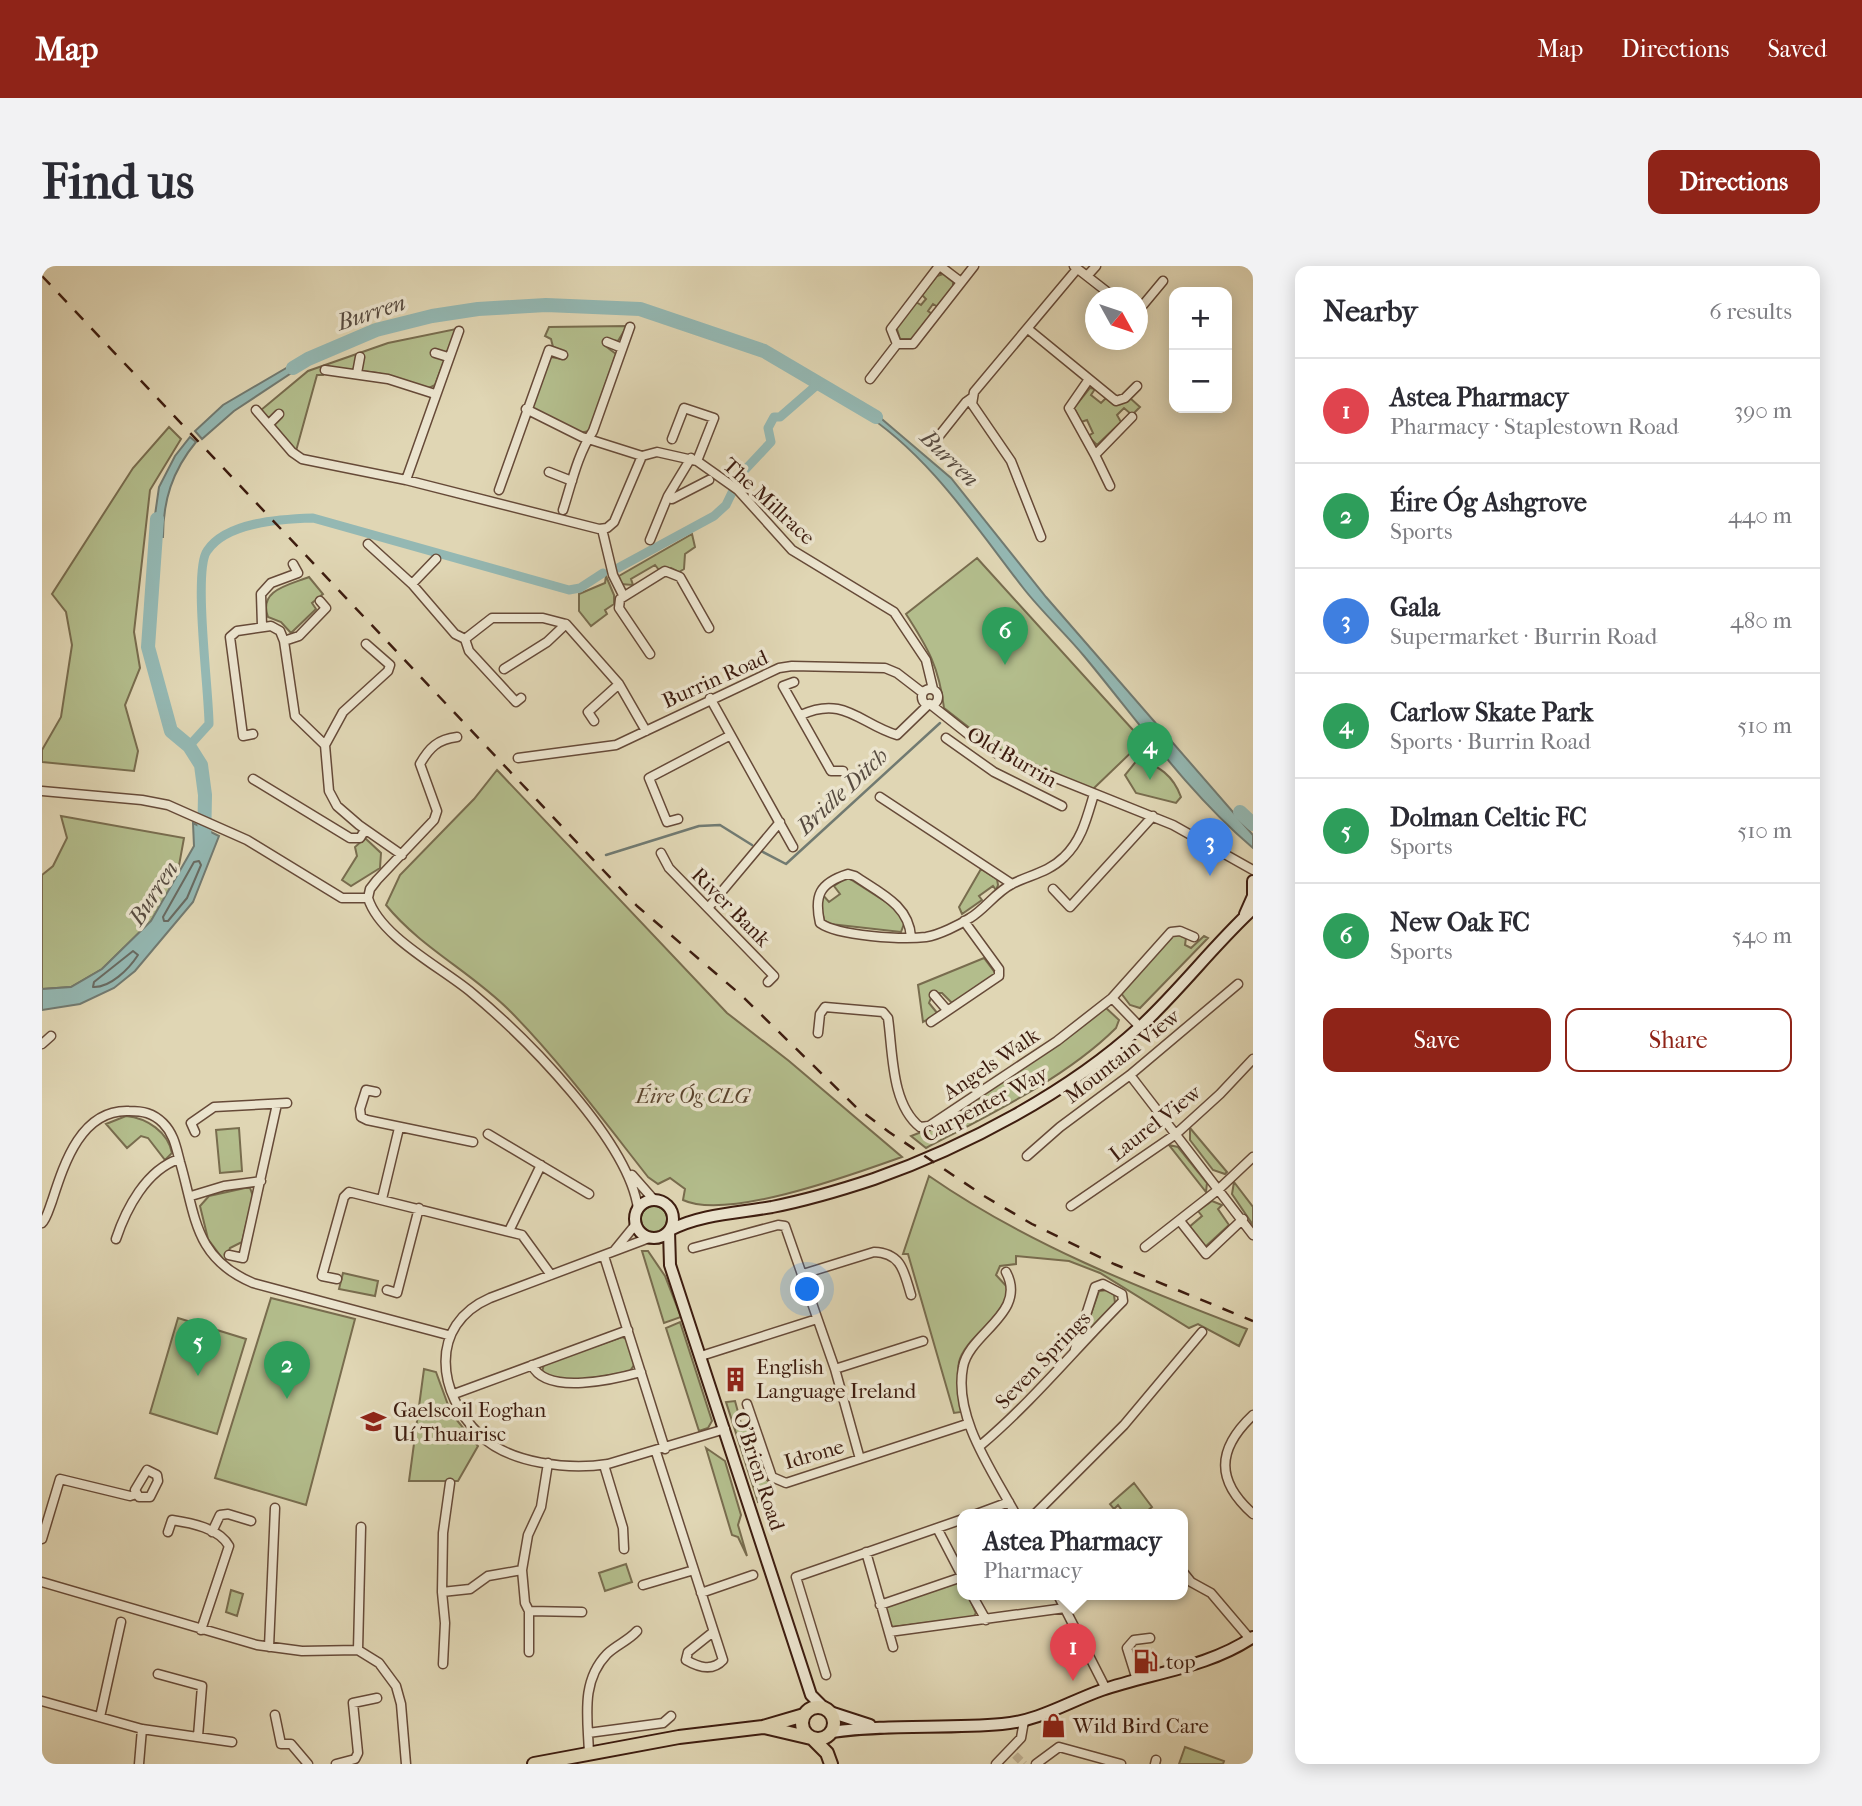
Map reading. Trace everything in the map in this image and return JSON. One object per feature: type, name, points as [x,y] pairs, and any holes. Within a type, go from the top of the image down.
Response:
[{"type":"main road","points":[[534,1764],[680,1737],[763,1727],[805,1714],[815,1707],[828,1711],[834,1722],[829,1759]]},
{"type":"main road","points":[[805,1714],[803,1728],[829,1759]]},
{"type":"main road","points":[[763,1727],[822,1739],[831,1732]]},
{"type":"street","points":[[897,344],[891,329],[939,266],[961,282]]},
{"type":"street","points":[[897,344],[913,344],[974,266]]},
{"type":"street","points":[[1087,276],[1096,266]]},
{"type":"street","points":[[1041,537],[1011,461],[972,404],[974,392],[1028,329],[1075,267],[1101,287]]},
{"type":"street","points":[[1148,299],[1163,281]]},
{"type":"street","points":[[563,510],[630,327]]},
{"type":"street","points":[[1028,329],[1085,372],[1089,379],[1116,401],[1125,398],[1137,386]]},
{"type":"street","points":[[405,480],[459,331]]},
{"type":"street","points":[[607,342],[622,348]]},
{"type":"street","points":[[870,379],[897,344]]},
{"type":"street","points":[[499,490],[549,350],[563,355]]},
{"type":"street","points":[[435,353],[448,358]]},
{"type":"street","points":[[357,373],[360,357]]},
{"type":"street","points":[[325,370],[388,379],[435,394]]},
{"type":"street","points":[[1089,379],[1069,408],[1110,486]]},
{"type":"street","points":[[935,441],[973,397]]},
{"type":"street","points":[[650,540],[668,496],[694,460],[713,418],[684,408],[681,429],[672,439]]},
{"type":"street","name":"The Millrace","points":[[526,409],[588,439],[642,456],[657,452],[694,460],[735,487],[792,550],[894,611],[926,660],[933,689],[928,702]]},
{"type":"street","points":[[256,410],[292,452],[302,459],[405,480],[549,519],[602,529],[614,522],[642,456]]},
{"type":"street","points":[[269,424],[279,414]]},
{"type":"street","points":[[1095,455],[1132,417]]},
{"type":"street","points":[[549,472],[572,481]]},
{"type":"street","points":[[668,496],[672,499],[709,480]]},
{"type":"street","points":[[602,529],[613,575],[623,595]]},
{"type":"street","points":[[368,544],[371,550],[412,584],[455,634],[466,639]]},
{"type":"street","points":[[412,584],[436,559]]},
{"type":"street","points":[[419,563],[426,570]]},
{"type":"street","points":[[262,626],[261,594],[271,583],[298,573],[293,564]]},
{"type":"street","points":[[650,654],[619,607],[623,595],[665,571],[680,577],[709,628]]},
{"type":"street","points":[[284,641],[299,636],[326,608],[320,601]]},
{"type":"street","points":[[466,639],[492,618],[543,618],[566,624],[619,684],[646,730]]},
{"type":"street","points":[[504,656],[508,667],[547,642],[566,624]]},
{"type":"street","points":[[253,734],[243,736],[229,642],[237,631],[262,626],[276,627],[284,641],[295,716],[325,746]]},
{"type":"street","points":[[466,639],[469,650],[516,702],[522,698]]},
{"type":"street","points":[[366,644],[390,665],[388,671],[343,712],[325,746],[329,791],[337,806],[365,830],[402,855]]},
{"type":"street","name":"Burrin Road","points":[[518,758],[616,745],[710,698],[779,668],[792,666],[885,668],[897,673],[928,702]]},
{"type":"street","points":[[794,682],[783,686],[831,771],[843,771]]},
{"type":"street","points":[[594,721],[588,712],[619,684]]},
{"type":"street","points":[[710,698],[793,847]]},
{"type":"street","points":[[801,715],[815,708],[848,710],[897,735],[928,702],[943,716],[1001,756],[1153,816],[1192,834],[1253,870]]},
{"type":"street","points":[[678,819],[667,822],[649,778],[729,736]]},
{"type":"street","points":[[457,737],[442,739],[427,751],[420,764],[437,811],[434,820],[370,889],[368,898],[381,923],[472,993],[529,1046],[579,1102],[627,1171],[654,1200],[691,1220]]},
{"type":"street","name":"Old Burrin","points":[[946,738],[994,772],[1062,806]]},
{"type":"street","points":[[994,772],[1001,756]]},
{"type":"street","points":[[253,779],[350,838],[360,838],[365,830]]},
{"type":"street","points":[[42,791],[142,800],[189,813],[247,840],[342,898],[368,898]]},
{"type":"street","points":[[911,937],[910,923],[904,910],[855,876],[848,874],[830,884],[815,902],[820,923],[828,929],[911,937],[928,937],[964,921],[1012,884],[1041,874],[1063,858],[1078,840],[1094,794]]},
{"type":"street","points":[[880,797],[1012,884]]},
{"type":"street","points":[[1054,889],[1070,907],[1153,816]]},
{"type":"street","points":[[708,908],[780,822]]},
{"type":"street","name":"River Bank","points":[[661,852],[668,868],[774,976],[768,982]]},
{"type":"street","points":[[1243,865],[1253,889]]},
{"type":"street","name":"Carpenter Way","points":[[1242,919],[1253,889]]},
{"type":"street","name":"Carpenter Way","points":[[669,1230],[691,1220],[814,1197],[916,1162],[1024,1109],[1095,1062],[1140,1027],[1253,909]]},
{"type":"street","points":[[931,1022],[999,976],[999,969],[964,921]]},
{"type":"street","name":"Angels Walk","points":[[818,1033],[820,1014],[825,1007],[883,1012],[888,1018],[899,1093],[905,1109],[920,1127],[929,1126],[1014,1070],[1112,998],[1171,932],[1180,931],[1195,937]]},
{"type":"street","name":"Mountain View","points":[[1027,1156],[1060,1127],[1130,1075],[1238,984]]},
{"type":"street","points":[[934,995],[947,1010]]},
{"type":"street","points":[[1112,998],[1140,1027]]},
{"type":"street","points":[[42,1044],[51,1036]]},
{"type":"street","name":"Laurel View","points":[[1071,1206],[1176,1134],[1253,1059]]},
{"type":"street","points":[[1130,1075],[1253,1235]]},
{"type":"street","points":[[376,1092],[366,1090],[360,1109],[361,1117],[426,1135],[435,1132],[473,1142]]},
{"type":"street","points":[[195,1132],[191,1123],[214,1107],[287,1103]]},
{"type":"street","points":[[229,1255],[243,1258],[277,1104]]},
{"type":"street","points":[[42,1223],[70,1149],[101,1117],[123,1110],[145,1111],[155,1116],[175,1141],[204,1244],[214,1260],[234,1275],[253,1283],[448,1335]]},
{"type":"street","points":[[382,1199],[399,1128]]},
{"type":"street","points":[[488,1135],[589,1194]]},
{"type":"street","points":[[1145,1247],[1219,1189],[1253,1157]]},
{"type":"street","points":[[116,1240],[126,1208],[155,1176],[179,1159]]},
{"type":"street","points":[[509,1231],[541,1165]]},
{"type":"street","points":[[627,1171],[636,1190],[636,1224],[640,1233],[650,1238]]},
{"type":"street","points":[[191,1196],[225,1186],[261,1181]]},
{"type":"street","points":[[337,1279],[322,1276],[344,1190],[522,1235],[531,1243],[551,1275]]},
{"type":"street","points":[[638,1209],[654,1200]]},
{"type":"street","points":[[387,1290],[397,1293],[419,1208]]},
{"type":"street","points":[[669,1208],[673,1221],[669,1230],[660,1237],[614,1251],[478,1303],[459,1319],[448,1335],[445,1360],[448,1381],[480,1436],[505,1452],[548,1463],[604,1465],[660,1451],[725,1429]]},
{"type":"street","points":[[1180,1221],[1206,1254],[1243,1219]]},
{"type":"street","points":[[614,1251],[636,1224]]},
{"type":"street","name":"Idrone","points":[[693,1248],[778,1225],[785,1226],[835,1369],[860,1459]]},
{"type":"street","name":"O'Brien Road","points":[[669,1230],[669,1258],[811,1695],[828,1711]]},
{"type":"street","name":"O'Brien Road","points":[[650,1238],[669,1258]]},
{"type":"street","points":[[803,1274],[874,1252],[886,1252],[902,1264],[911,1295]]},
{"type":"street","points":[[604,1256],[641,1372],[660,1451],[723,1660],[718,1665],[700,1668],[686,1660],[688,1652],[713,1632]]},
{"type":"street","name":"Seven Springs","points":[[1006,1272],[1011,1280],[1010,1298],[995,1324],[966,1354],[962,1369],[967,1424],[982,1450],[1062,1368],[1075,1349],[1124,1301],[1122,1294],[1104,1284],[1095,1287],[1075,1349]]},
{"type":"street","points":[[701,1356],[817,1319]]},
{"type":"street","points":[[454,1394],[628,1330]]},
{"type":"street","points":[[1040,1509],[1124,1425],[1202,1332]]},
{"type":"street","points":[[835,1369],[923,1341]]},
{"type":"street","points":[[532,1365],[545,1378],[562,1381],[615,1380],[641,1372]]},
{"type":"street","name":"Idrone","points":[[747,1404],[772,1478],[786,1483],[967,1424]]},
{"type":"street","points":[[1253,1415],[1227,1452],[1224,1470],[1233,1494],[1253,1514]]},
{"type":"street","points":[[982,1450],[1013,1509]]},
{"type":"street","points":[[529,1652],[529,1611],[525,1603],[522,1570],[528,1535],[541,1507],[548,1463]]},
{"type":"street","points":[[604,1465],[623,1528],[624,1549]]},
{"type":"street","points":[[42,1538],[60,1479],[130,1496],[136,1494]]},
{"type":"street","points":[[443,1664],[443,1533],[450,1483]]},
{"type":"street","points":[[990,1509],[1009,1502]]},
{"type":"street","points":[[269,1647],[275,1508]]},
{"type":"street","points":[[212,1531],[220,1515],[228,1514],[251,1521]]},
{"type":"street","points":[[168,1532],[172,1520],[212,1531],[226,1540],[230,1552],[210,1599],[201,1630]]},
{"type":"street","points":[[826,1675],[796,1577],[957,1521]]},
{"type":"street","points":[[358,1650],[361,1527]]},
{"type":"street","points":[[937,1528],[957,1568]]},
{"type":"street","points":[[866,1552],[893,1647]]},
{"type":"street","points":[[442,1592],[470,1589],[488,1576],[522,1570]]},
{"type":"street","points":[[643,1585],[694,1570]]},
{"type":"street","points":[[701,1593],[753,1575]]},
{"type":"street","points":[[831,1732],[876,1727],[1024,1721],[1105,1689],[1203,1661],[1252,1641],[1211,1593],[1188,1578]]},
{"type":"street","points":[[880,1605],[957,1580]]},
{"type":"street","points":[[42,1582],[201,1630],[269,1647],[302,1651],[358,1650],[379,1663],[396,1686],[401,1704],[406,1764]]},
{"type":"street","points":[[975,1600],[986,1620]]},
{"type":"street","points":[[1061,1600],[1105,1689]]},
{"type":"street","points":[[889,1632],[1065,1608]]},
{"type":"street","points":[[529,1611],[582,1612]]},
{"type":"street","points":[[100,1717],[121,1622]]},
{"type":"street","points":[[589,1754],[587,1702],[591,1676],[610,1651],[627,1642],[637,1631]]},
{"type":"street","points":[[1137,1680],[1127,1648],[1134,1640],[1150,1638]]},
{"type":"street","points":[[158,1674],[202,1686],[198,1736]]},
{"type":"street","points":[[805,1714],[811,1695]]},
{"type":"street","points":[[336,1764],[355,1759],[358,1753],[353,1703],[377,1698]]},
{"type":"street","points":[[42,1700],[142,1729],[232,1741]]},
{"type":"street","points":[[828,1711],[876,1727]]},
{"type":"street","points":[[275,1714],[281,1744],[291,1744],[308,1764]]},
{"type":"street","points":[[588,1733],[663,1723],[671,1716]]},
{"type":"street","points":[[996,1764],[1012,1752],[1021,1738],[1024,1721]]},
{"type":"street","points":[[139,1764],[142,1729]]},
{"type":"street","points":[[1036,1764],[1059,1747],[1121,1764]]},
{"type":"green space","points":[[943,274],[953,282],[953,289],[938,307],[933,304],[928,311],[932,314],[913,339],[900,339],[896,326],[916,302],[921,305],[926,299],[922,295],[937,276]]},
{"type":"green space","points":[[627,326],[618,341],[607,339],[604,345],[616,354],[589,431],[580,433],[534,409],[532,405],[551,357],[562,359],[565,352],[553,347],[551,339],[545,336],[549,327]]},
{"type":"green space","points":[[456,329],[435,385],[429,388],[378,373],[326,367],[323,375],[317,375],[296,451],[261,410],[308,371],[388,343]]},
{"type":"green space","points":[[1090,388],[1095,389],[1091,395],[1101,403],[1106,398],[1115,405],[1121,404],[1130,398],[1140,407],[1132,415],[1124,408],[1117,415],[1121,422],[1097,445],[1088,436],[1093,433],[1087,420],[1081,422],[1074,408]]},
{"type":"green space","points":[[169,427],[181,439],[150,490],[134,632],[140,668],[125,705],[138,751],[134,771],[42,762],[42,750],[61,717],[72,645],[66,612],[52,594],[133,468]]},
{"type":"green space","points":[[692,534],[695,547],[685,554],[684,569],[679,572],[671,568],[659,570],[655,565],[631,579],[633,585],[620,584],[619,576]]},
{"type":"green space","points":[[977,558],[1143,741],[1092,790],[994,747],[944,708],[931,658],[906,614]]},
{"type":"green space","points":[[606,576],[614,595],[614,604],[605,610],[607,614],[591,626],[579,611],[579,594],[605,583]]},
{"type":"green space","points":[[309,577],[323,594],[312,603],[316,609],[291,633],[281,622],[268,617],[267,600],[277,590]]},
{"type":"green space","points":[[1138,759],[1159,768],[1169,777],[1181,797],[1176,803],[1136,793],[1125,775]]},
{"type":"green space","name":"Éire Óg CLG","points":[[497,770],[727,1013],[789,1061],[902,1157],[791,1193],[729,1205],[703,1205],[683,1200],[685,1189],[670,1178],[658,1184],[648,1177],[565,1072],[511,1012],[415,934],[386,905],[400,875],[474,799]]},
{"type":"green space","points":[[61,816],[184,838],[176,882],[151,921],[102,969],[71,987],[42,989],[42,875],[53,866],[67,838]]},
{"type":"green space","points":[[365,838],[381,853],[380,868],[351,886],[342,880],[357,856],[355,847]]},
{"type":"green space","points":[[981,869],[997,879],[996,890],[993,886],[979,896],[982,900],[962,914],[959,907]]},
{"type":"green space","points":[[847,877],[903,913],[905,921],[901,932],[830,924],[824,920],[820,902],[823,895],[829,902],[840,894],[834,886]]},
{"type":"green space","points":[[1176,934],[1186,938],[1185,945],[1191,948],[1204,936],[1208,938],[1140,1008],[1130,1005],[1121,993],[1170,936]]},
{"type":"green space","points":[[984,958],[996,974],[953,1004],[942,993],[933,993],[929,1003],[938,1014],[923,1022],[918,985]]},
{"type":"green space","points":[[1105,1007],[1119,1020],[1116,1028],[1050,1080],[926,1148],[911,1136],[929,1129]]},
{"type":"green space","points":[[126,1116],[155,1127],[170,1145],[172,1153],[165,1160],[148,1138],[141,1136],[127,1148],[106,1124]]},
{"type":"green space","points":[[239,1128],[242,1171],[220,1173],[216,1130]]},
{"type":"green space","points":[[1190,1128],[1227,1172],[1225,1174],[1213,1170],[1190,1140]]},
{"type":"green space","points":[[1169,1145],[1178,1147],[1207,1183],[1206,1192]]},
{"type":"green space","points":[[929,1176],[1005,1223],[1044,1243],[1124,1280],[1247,1329],[1239,1346],[1198,1324],[1189,1328],[1100,1273],[1069,1261],[1016,1256],[1016,1264],[1000,1266],[996,1275],[1009,1289],[1000,1310],[968,1344],[959,1362],[961,1412],[954,1413],[908,1254],[903,1254]]},
{"type":"green space","points":[[1234,1182],[1253,1207],[1253,1225],[1232,1194]]},
{"type":"green space","points":[[250,1188],[253,1196],[242,1242],[230,1248],[225,1262],[208,1239],[200,1206],[209,1196]]},
{"type":"green space","points":[[1212,1201],[1222,1205],[1218,1209],[1229,1225],[1204,1248],[1188,1228],[1202,1216],[1198,1211]]},
{"type":"green space","points":[[654,1206],[663,1210],[667,1219],[663,1228],[654,1232],[645,1228],[641,1219],[645,1210]]},
{"type":"green space","points":[[642,1251],[648,1251],[665,1276],[681,1317],[664,1323]]},
{"type":"green space","points":[[343,1273],[378,1281],[375,1296],[339,1289]]},
{"type":"green space","points":[[1108,1290],[1114,1295],[1115,1303],[1082,1340],[1099,1291]]},
{"type":"green space","points":[[271,1298],[355,1319],[306,1505],[215,1478]]},
{"type":"green space","points":[[178,1318],[246,1339],[217,1434],[150,1413]]},
{"type":"green space","points":[[680,1322],[712,1421],[708,1428],[699,1431],[666,1328]]},
{"type":"green space","points":[[622,1337],[627,1339],[634,1365],[630,1371],[596,1378],[573,1379],[562,1379],[542,1372],[544,1364]]},
{"type":"green space","points":[[424,1369],[436,1372],[451,1413],[478,1446],[458,1481],[409,1481]]},
{"type":"green space","points":[[735,1401],[741,1423],[750,1427],[766,1479],[772,1485],[771,1497],[758,1502],[726,1402]]},
{"type":"green space","points":[[706,1448],[725,1461],[741,1515],[738,1525],[747,1556],[738,1537],[732,1535]]},
{"type":"green space","points":[[1134,1483],[1152,1507],[1121,1509],[1118,1505],[1114,1509],[1110,1504]]},
{"type":"green space","points":[[626,1564],[632,1582],[605,1591],[599,1573]]},
{"type":"green space","points":[[957,1583],[957,1600],[970,1600],[976,1613],[973,1617],[892,1627],[885,1606]]},
{"type":"green space","points":[[231,1590],[243,1594],[237,1616],[226,1612]]},
{"type":"green space","points":[[1185,1747],[1224,1761],[1223,1764],[1179,1764]]},
{"type":"water","points":[[305,357],[308,362],[234,411],[202,439],[195,431],[223,405]]},
{"type":"water","points":[[863,403],[951,478],[1046,597],[1253,835],[1253,848],[1229,827],[1164,756],[1084,656],[1031,598],[929,469],[884,427],[859,410]]},
{"type":"water","points":[[190,437],[196,442],[170,487],[163,537],[152,536],[159,487],[175,456]]},
{"type":"water","points":[[193,823],[219,836],[193,902],[135,971],[114,988],[80,1004],[42,1010],[42,989],[71,987],[102,969],[151,921],[194,846]]},
{"type":"waterway","name":"Burren","points":[[293,368],[376,330],[432,316],[478,309],[546,305],[640,309],[764,351],[876,417]]},
{"type":"waterway","points":[[618,568],[714,516],[726,505],[741,474],[771,442],[768,428],[774,417],[780,417],[818,384]]},
{"type":"waterway","points":[[189,746],[209,724],[201,606],[203,563],[207,551],[216,541],[240,528],[270,521],[313,518],[569,590],[580,588],[603,573]]},
{"type":"waterway","name":"Burren","points":[[157,519],[148,647],[171,731],[189,746],[201,765],[205,795],[204,847]]},
{"type":"waterway","name":"Bridle Ditch","points":[[761,851],[786,864],[940,723]]},
{"type":"waterway","points":[[1240,812],[1253,824]]},
{"type":"waterway","name":"Bridle Ditch","points":[[606,855],[699,826],[720,825],[752,845]]},
{"type":"tunnel","points":[[1015,1755],[1024,1764]]},
{"type":"railway","points":[[42,276],[637,906],[741,995],[857,1108],[984,1196],[1032,1224],[1114,1264],[1253,1321]]},
{"type":"place","name":"New Oak FC","points":[[1005,665]]},
{"type":"place","name":"Carlow Skate Park","points":[[1150,780]]},
{"type":"place","name":"Gala","points":[[1210,876]]},
{"type":"place","name":"Dolman Celtic FC","points":[[198,1376]]},
{"type":"place","name":"English Language Ireland","points":[[736,1379]]},
{"type":"place","name":"Éire Óg Ashgrove","points":[[287,1399]]},
{"type":"place","name":"Gaelscoil Eoghan Uí Thuairisc","points":[[373,1422]]},
{"type":"place","name":"top","points":[[1146,1662]]},
{"type":"place","name":"Astea Pharmacy","points":[[1073,1681]]},
{"type":"place","name":"Wild Bird Care","points":[[1053,1726]]}]
